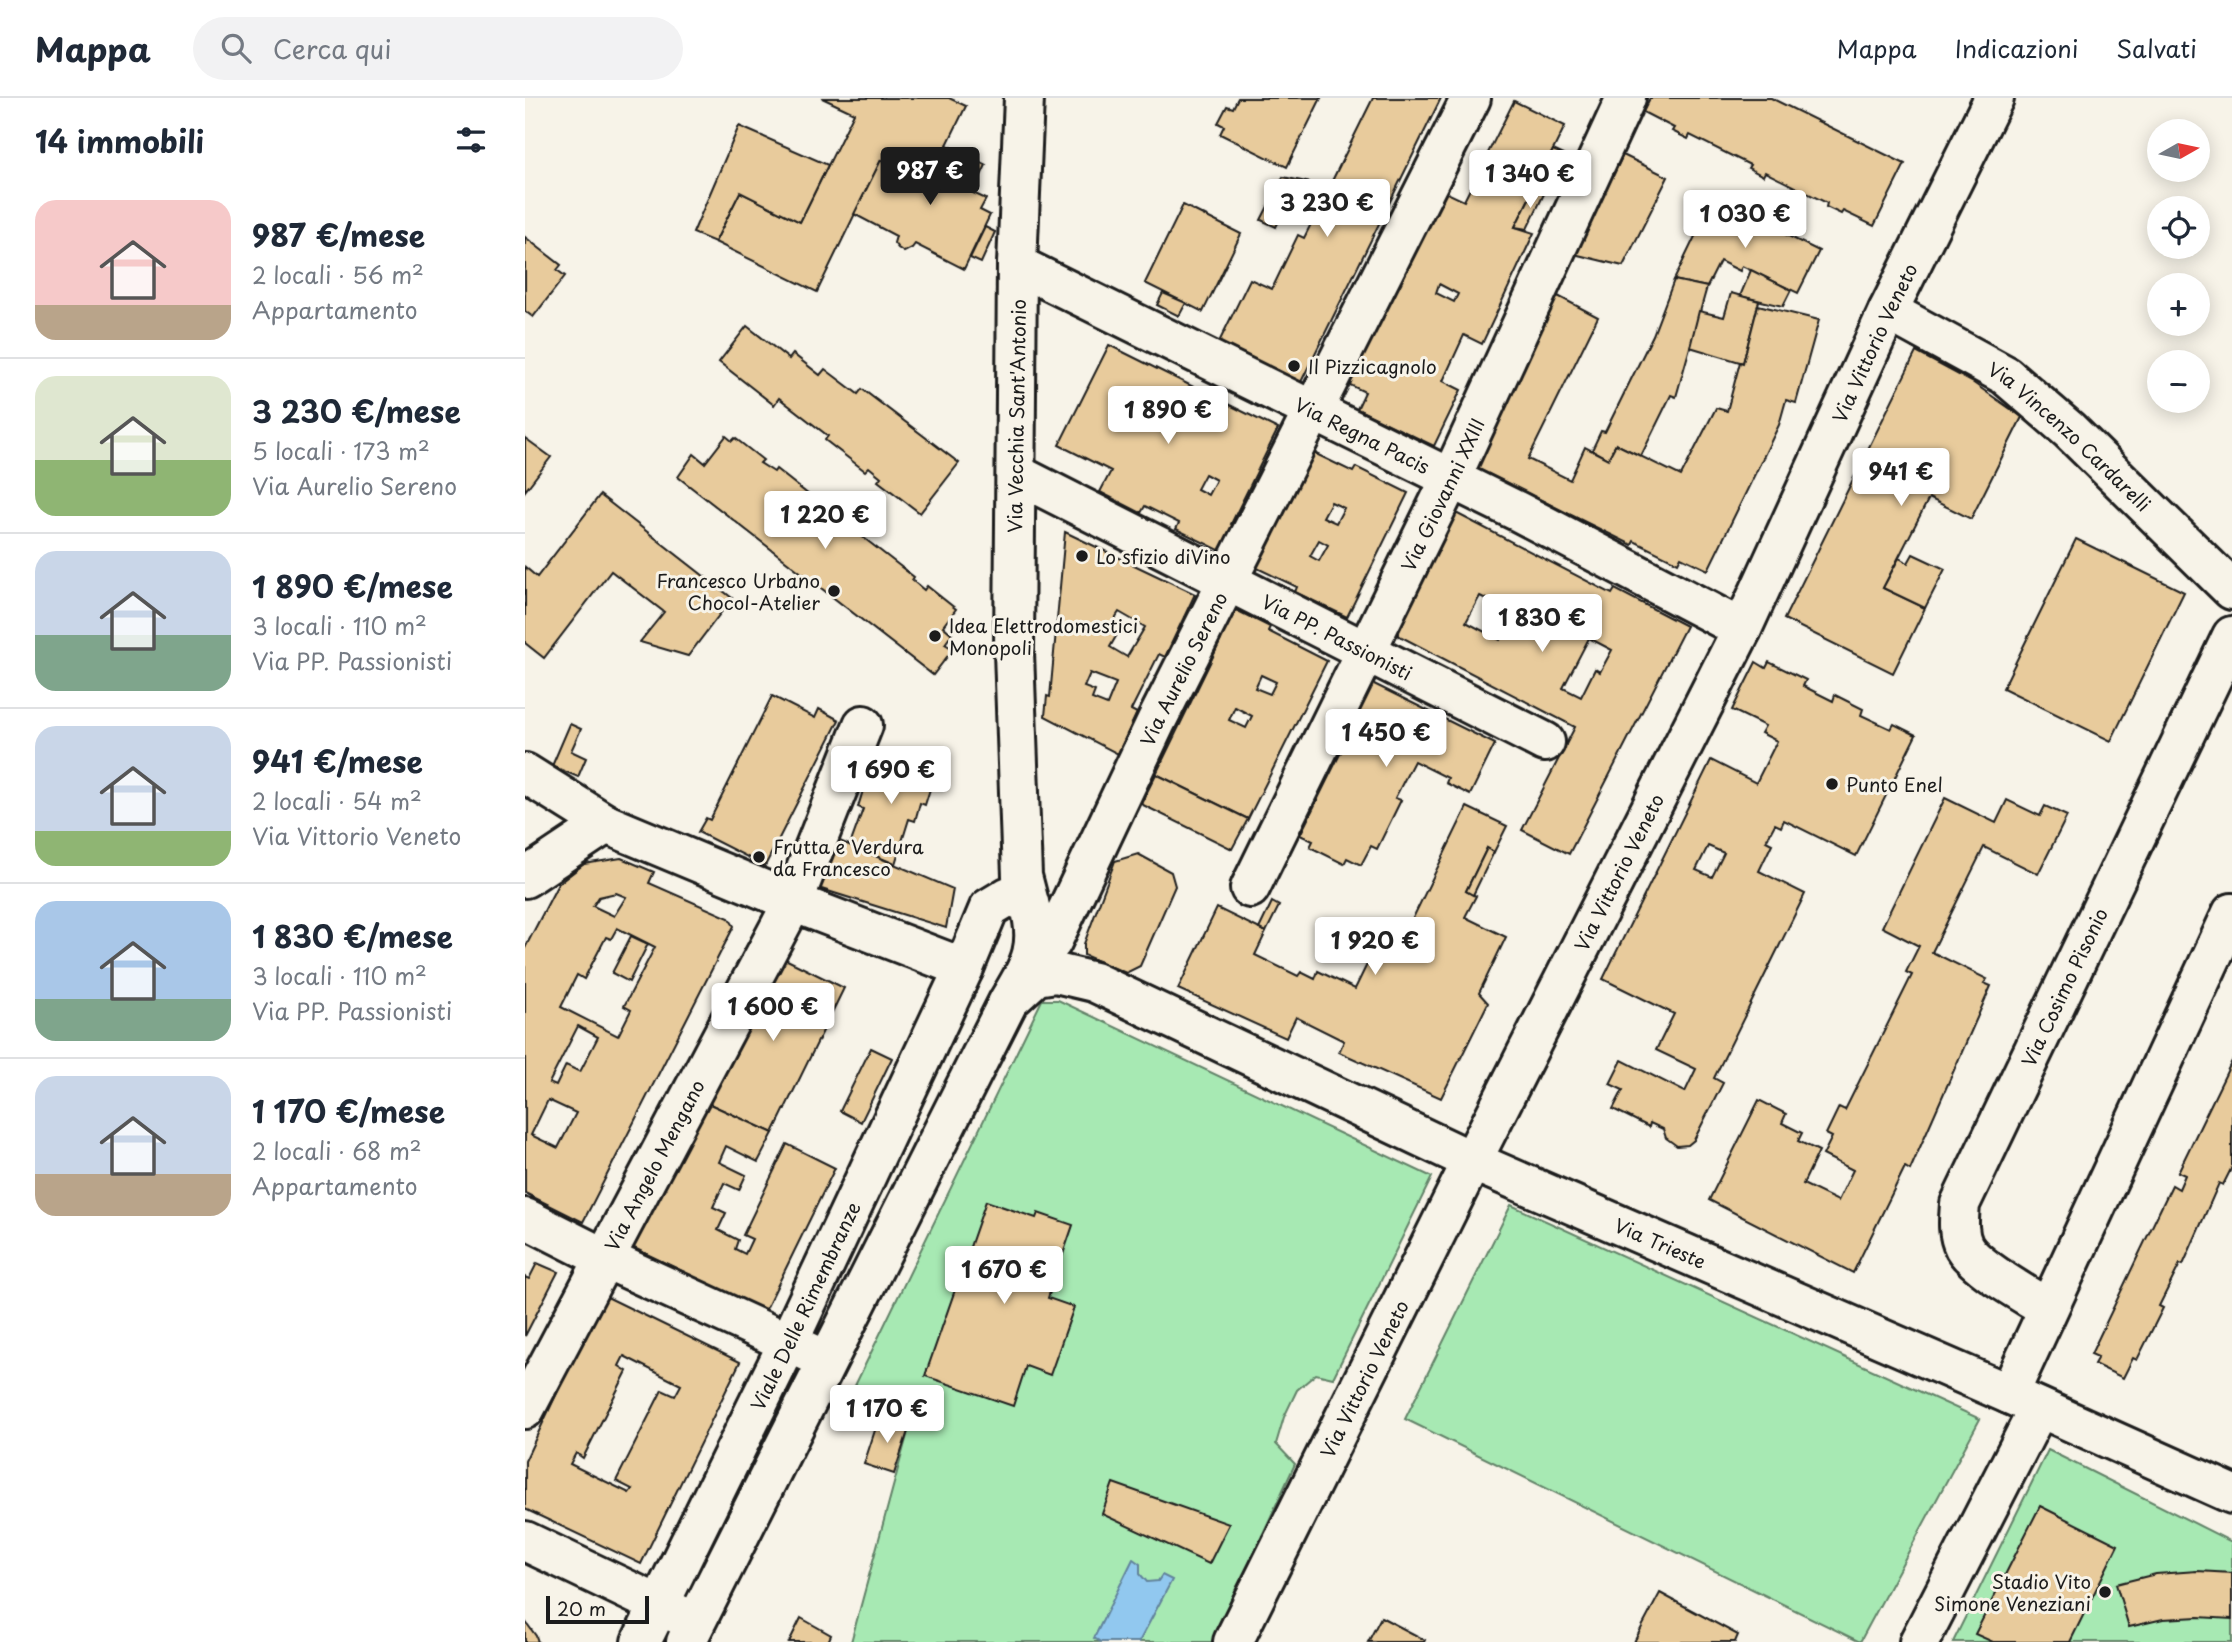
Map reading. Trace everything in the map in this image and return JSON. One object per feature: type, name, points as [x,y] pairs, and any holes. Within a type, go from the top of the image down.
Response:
[{"type":"street","name":"Via Vecchia Sant'Antonio","points":[[1024,98],[1017,265],[1014,652],[1022,876],[1039,923]]},
{"type":"street","name":"Via Aurelio Sereno","points":[[1039,923],[1156,722],[1471,98]]},
{"type":"street","name":"Via Giovanni XXIII","points":[[1250,888],[1451,478],[1626,98]]},
{"type":"street","name":"Via Vittorio Veneto","points":[[1234,1642],[1472,1161],[1742,629],[1888,312],[1994,98]]},
{"type":"street","name":"Via Regna Pacis","points":[[1017,265],[1451,478],[1742,629]]},
{"type":"street","name":"Via Vincenzo Cardarelli","points":[[1888,312],[2005,375],[2069,430],[2232,590]]},
{"type":"street","name":"Via PP. Passionisti","points":[[1016,474],[1545,743]]},
{"type":"street","name":"Via Cosimo Pisonio","points":[[2047,1308],[1974,1260],[1963,1245],[1958,1225],[1960,1204],[2232,636]]},
{"type":"street","name":"Via Angelo Mengano","points":[[525,1409],[793,902],[863,725]]},
{"type":"street","name":"Via Vecchia Sant'Antonio","points":[[989,908],[1007,821],[1017,734]]},
{"type":"street","points":[[525,773],[606,824],[793,902],[964,968],[970,990],[985,1004],[1008,1002],[1036,976],[1056,973],[1094,982]]},
{"type":"street","points":[[525,878],[606,824]]},
{"type":"street","points":[[989,908],[1009,896],[1039,923],[1094,982]]},
{"type":"street","name":"Viale Delle Rimembranze","points":[[641,1642],[788,1343],[964,968],[989,908]]},
{"type":"street","points":[[1919,1642],[2024,1401],[2047,1308],[2232,913]]},
{"type":"street","points":[[525,1541],[660,1605],[691,1632],[1008,1002],[1031,963],[1039,923]]},
{"type":"street","name":"Via Trieste","points":[[1094,982],[1472,1161],[2232,1494]]},
{"type":"street","points":[[525,1219],[828,1361]]},
{"type":"green space","points":[[1042,1000],[1058,1000],[1432,1177],[1333,1378],[1316,1374],[1297,1390],[1284,1417],[1276,1444],[1295,1464],[1213,1642],[851,1642],[909,1428],[848,1400]]},
{"type":"green space","points":[[1511,1205],[1980,1419],[1860,1642],[1405,1419]]},
{"type":"green space","name":"Stadio Vito Simone Veneziani","points":[[2048,1450],[2232,1542],[2232,1642],[1953,1642]]},
{"type":"water","points":[[1133,1559],[1140,1564],[1140,1574],[1147,1582],[1158,1581],[1162,1575],[1172,1580],[1139,1642],[1101,1642],[1094,1638]]},
{"type":"building","points":[[822,98],[949,98],[966,106],[928,184],[881,160],[817,292],[715,242],[740,192],[800,222],[854,113]]},
{"type":"building","points":[[1238,98],[1321,98],[1287,167],[1220,134],[1224,126],[1218,123],[1227,106],[1233,108]]},
{"type":"building","points":[[1373,98],[1441,98],[1301,382],[1219,342],[1250,279],[1272,289],[1298,235],[1304,238],[1311,224],[1284,211],[1276,227],[1261,220],[1283,177],[1329,187]]},
{"type":"building","points":[[1650,98],[1771,98],[1905,164],[1874,226],[1843,211],[1841,214],[1826,207],[1827,203],[1765,172],[1763,176],[1748,168],[1750,165],[1690,135],[1688,139],[1672,131],[1674,128],[1643,112]]},
{"type":"building","points":[[1514,101],[1565,126],[1515,227],[1534,233],[1482,344],[1464,335],[1443,381],[1461,390],[1434,446],[1357,409],[1365,392],[1346,383],[1441,190],[1464,201]],"holes":[[[1439,284],[1458,294],[1454,302],[1436,293]]]},
{"type":"building","points":[[739,126],[828,165],[800,222],[740,192],[715,242],[693,233]]},
{"type":"building","points":[[947,145],[986,165],[973,193],[986,199],[980,210],[990,215],[964,269],[915,244],[904,252],[894,243],[896,236],[854,214],[881,160],[928,184]]},
{"type":"building","points":[[1553,150],[1564,155],[1552,177],[1542,172]]},
{"type":"building","points":[[1623,155],[1668,177],[1623,266],[1574,254]]},
{"type":"building","points":[[1534,189],[1544,194],[1527,229],[1515,227]]},
{"type":"building","points":[[1713,199],[1819,251],[1798,293],[1742,266],[1740,271],[1720,261],[1707,287],[1674,280]]},
{"type":"building","points":[[1183,205],[1241,234],[1203,312],[1145,283]]},
{"type":"building","points":[[985,227],[995,232],[981,263],[970,258]]},
{"type":"building","points":[[525,237],[561,265],[557,270],[565,276],[533,317],[525,311]]},
{"type":"building","points":[[1751,270],[1791,290],[1783,306],[1740,296]]},
{"type":"building","points":[[1674,280],[1707,287],[1676,397],[1671,395],[1641,456],[1616,444],[1608,459],[1592,450],[1601,431],[1605,432],[1653,335]]},
{"type":"building","points":[[1163,293],[1186,303],[1179,316],[1157,305]]},
{"type":"building","points":[[1731,293],[1759,301],[1743,363],[1690,347],[1699,311],[1724,317]]},
{"type":"building","points":[[1554,294],[1598,317],[1528,459],[1570,480],[1585,447],[1608,459],[1616,444],[1681,476],[1716,408],[1727,411],[1758,305],[1819,320],[1796,403],[1786,400],[1779,425],[1708,570],[1681,557],[1678,563],[1634,541],[1632,545],[1470,465]]},
{"type":"building","points":[[747,326],[789,359],[793,354],[820,375],[825,369],[858,394],[862,389],[959,463],[920,513],[878,481],[881,477],[869,467],[865,471],[825,440],[828,436],[779,398],[774,405],[719,362]]},
{"type":"building","points":[[1109,345],[1278,429],[1231,524],[1236,526],[1223,552],[1176,529],[1179,523],[1145,506],[1141,513],[1100,492],[1111,471],[1059,445]],"holes":[[[1205,474],[1216,480],[1208,495],[1197,489]]]},
{"type":"building","points":[[1916,352],[1972,382],[2022,417],[1971,519],[1929,498],[1883,588],[1925,608],[1893,673],[1784,619]]},
{"type":"building","points":[[726,436],[732,441],[735,438],[763,460],[760,463],[774,472],[776,469],[833,514],[831,517],[843,527],[846,524],[914,577],[912,580],[924,590],[927,586],[956,609],[943,626],[952,634],[945,644],[953,649],[933,675],[678,477],[694,454],[705,463]]},
{"type":"building","points":[[525,438],[551,457],[525,491]]},
{"type":"building","points":[[1312,452],[1353,472],[1356,467],[1408,493],[1347,617],[1295,592],[1297,587],[1255,567]],"holes":[[[1331,502],[1344,508],[1336,523],[1323,517]],[[1319,540],[1328,545],[1319,561],[1310,556]]]},
{"type":"building","points":[[600,495],[732,598],[688,656],[640,642],[664,612],[611,571],[544,658],[525,643],[525,567],[537,577]]},
{"type":"building","points":[[1450,510],[1612,594],[1615,589],[1686,626],[1569,854],[1522,830],[1575,727],[1388,630]],"holes":[[[1480,596],[1514,613],[1500,640],[1466,622]],[[1589,638],[1612,650],[1600,672],[1595,669],[1581,697],[1563,688]]]},
{"type":"building","points":[[1065,532],[1195,594],[1165,657],[1159,654],[1131,710],[1137,713],[1118,754],[1045,716],[1047,696],[1050,697]],"holes":[[[1119,612],[1145,627],[1127,657],[1110,647],[1118,633],[1109,628]],[[1090,673],[1116,683],[1107,705],[1092,699],[1095,691],[1084,687]]]},
{"type":"building","points":[[2076,539],[2184,592],[2111,741],[2003,688]]},
{"type":"building","points":[[1913,554],[1945,569],[1925,608],[1883,588],[1899,558],[1908,563]]},
{"type":"building","points":[[1232,608],[1270,627],[1268,631],[1327,661],[1248,819],[1156,774],[1221,640],[1217,638]],"holes":[[[1261,675],[1276,682],[1270,694],[1255,688]],[[1235,707],[1252,716],[1246,728],[1229,720]]]},
{"type":"building","points":[[1756,662],[1766,668],[1769,662],[1806,680],[1803,686],[1833,701],[1835,695],[1863,709],[1861,715],[1891,729],[1894,724],[1916,735],[1856,856],[1784,820],[1781,827],[1775,824],[1766,841],[1772,844],[1759,871],[1805,894],[1714,1078],[1723,1083],[1694,1140],[1688,1145],[1677,1146],[1666,1138],[1663,1129],[1650,1123],[1649,1127],[1613,1109],[1623,1090],[1610,1084],[1622,1060],[1685,1092],[1696,1069],[1656,1050],[1674,1014],[1603,979],[1711,760],[1756,783],[1777,741],[1761,733],[1765,726],[1732,710]],"holes":[[[1708,846],[1724,853],[1712,877],[1696,870]]]},
{"type":"building","points":[[1364,679],[1495,744],[1470,795],[1446,783],[1448,778],[1414,761],[1395,798],[1401,800],[1377,849],[1371,846],[1361,865],[1347,858],[1344,864],[1310,847],[1313,841],[1300,835],[1343,748],[1332,743]]},
{"type":"building","points":[[772,696],[815,718],[819,709],[839,720],[765,866],[698,832],[706,818],[710,820]]},
{"type":"building","points":[[570,724],[581,729],[571,751],[586,758],[578,777],[552,766]]},
{"type":"building","points":[[907,758],[937,767],[925,805],[920,803],[915,821],[909,819],[895,864],[850,845],[863,809],[858,807],[872,761],[904,768]]},
{"type":"building","points":[[1156,774],[1248,819],[1232,849],[1141,804]]},
{"type":"building","points":[[1945,798],[1996,823],[2007,800],[2040,816],[2045,806],[2067,816],[2038,874],[1984,847],[1932,952],[1987,979],[1984,983],[1991,986],[1910,1170],[1905,1167],[1853,1273],[1709,1200],[1759,1100],[1786,1114],[1782,1123],[1802,1133],[1798,1141],[1819,1151],[1803,1184],[1838,1201],[1853,1170],[1823,1155],[1832,1137],[1826,1134],[1839,1107],[1845,1110],[1912,975],[1906,972],[1919,946],[1882,927]]},
{"type":"building","points":[[1467,807],[1507,826],[1494,852],[1487,848],[1466,891],[1476,896],[1465,917],[1506,937],[1479,993],[1488,1003],[1441,1098],[1339,1052],[1344,1041],[1296,1017],[1286,1038],[1178,989],[1217,908],[1266,932],[1255,955],[1298,976],[1301,972],[1315,979],[1318,971],[1355,989],[1372,954],[1386,948],[1396,953]]},
{"type":"building","points":[[835,839],[953,889],[946,928],[815,887]]},
{"type":"building","points":[[1487,848],[1494,852],[1473,895],[1466,891]]},
{"type":"building","points":[[1138,854],[1171,872],[1175,886],[1140,966],[1126,973],[1084,955],[1084,944],[1115,861]]},
{"type":"building","points":[[621,858],[654,872],[649,883],[729,918],[734,926],[583,1222],[525,1193],[525,948],[558,884],[584,864]],"holes":[[[616,893],[626,897],[614,916],[593,906],[599,897]],[[617,928],[655,947],[624,1006],[631,1010],[618,1036],[561,1007],[577,975],[584,979],[606,937],[611,939]],[[578,1026],[598,1037],[580,1072],[566,1065],[556,1086],[549,1083]],[[548,1100],[576,1113],[558,1148],[531,1135]]]},
{"type":"building","points":[[1272,902],[1279,906],[1266,932],[1259,929]]},
{"type":"building","points":[[631,936],[648,944],[629,982],[612,973]]},
{"type":"building","points":[[773,953],[844,988],[773,1133],[701,1100]]},
{"type":"building","points":[[871,1048],[892,1058],[861,1122],[840,1111]]},
{"type":"building","points":[[2232,1061],[2232,1167],[2223,1185],[2219,1183],[2183,1265],[2180,1264],[2159,1306],[2163,1308],[2137,1360],[2133,1358],[2123,1378],[2094,1364],[2098,1357],[2091,1354],[2172,1185],[2179,1189],[2185,1175],[2178,1172]]},
{"type":"building","points":[[701,1100],[773,1133],[758,1162],[726,1146],[719,1162],[746,1175],[739,1190],[724,1183],[713,1207],[726,1213],[718,1230],[738,1240],[735,1249],[745,1254],[752,1239],[743,1235],[787,1144],[835,1168],[765,1311],[630,1246]]},
{"type":"building","points":[[986,1201],[1036,1218],[1038,1213],[1073,1225],[1048,1298],[1074,1307],[1050,1375],[1026,1366],[1013,1406],[925,1376]]},
{"type":"building","points":[[537,1263],[558,1272],[525,1336],[525,1277],[529,1279]]},
{"type":"building","points":[[603,1295],[740,1362],[641,1564],[525,1509],[525,1461]],"holes":[[[624,1356],[681,1385],[675,1396],[662,1390],[616,1481],[632,1489],[629,1493],[570,1464],[576,1453],[583,1458],[627,1371],[619,1366]]]},
{"type":"building","points":[[880,1415],[909,1428],[894,1474],[864,1464]]},
{"type":"building","points":[[1113,1483],[1229,1524],[1209,1564],[1102,1514]]},
{"type":"building","points":[[2040,1506],[2118,1545],[2070,1642],[1993,1642],[1975,1634]]},
{"type":"building","points":[[2197,1571],[2232,1573],[2232,1619],[2163,1619],[2129,1627],[2116,1584],[2156,1574]]},
{"type":"building","points":[[1660,1593],[1738,1635],[1735,1642],[1634,1642]]},
{"type":"building","points":[[1381,1617],[1425,1640],[1424,1642],[1368,1642]]},
{"type":"building","points":[[801,1618],[831,1635],[828,1642],[789,1642]]},
{"type":"building","points":[[525,1621],[536,1636],[538,1642],[525,1642]]},
{"type":"place","name":"Il Pizzicagnolo","points":[[1294,366]]},
{"type":"place","name":"Lo sfizio diVino","points":[[1082,556]]},
{"type":"place","name":"Francesco Urbano Chocol-Atelier","points":[[834,591]]},
{"type":"place","name":"Idea Elettrodomestici Monopoli","points":[[935,636]]},
{"type":"place","name":"Punto Enel","points":[[1832,784]]},
{"type":"place","name":"Frutta e Verdura da Francesco","points":[[759,857]]},
{"type":"place","name":"Stadio Vito Simone Veneziani","points":[[2105,1592]]}]
